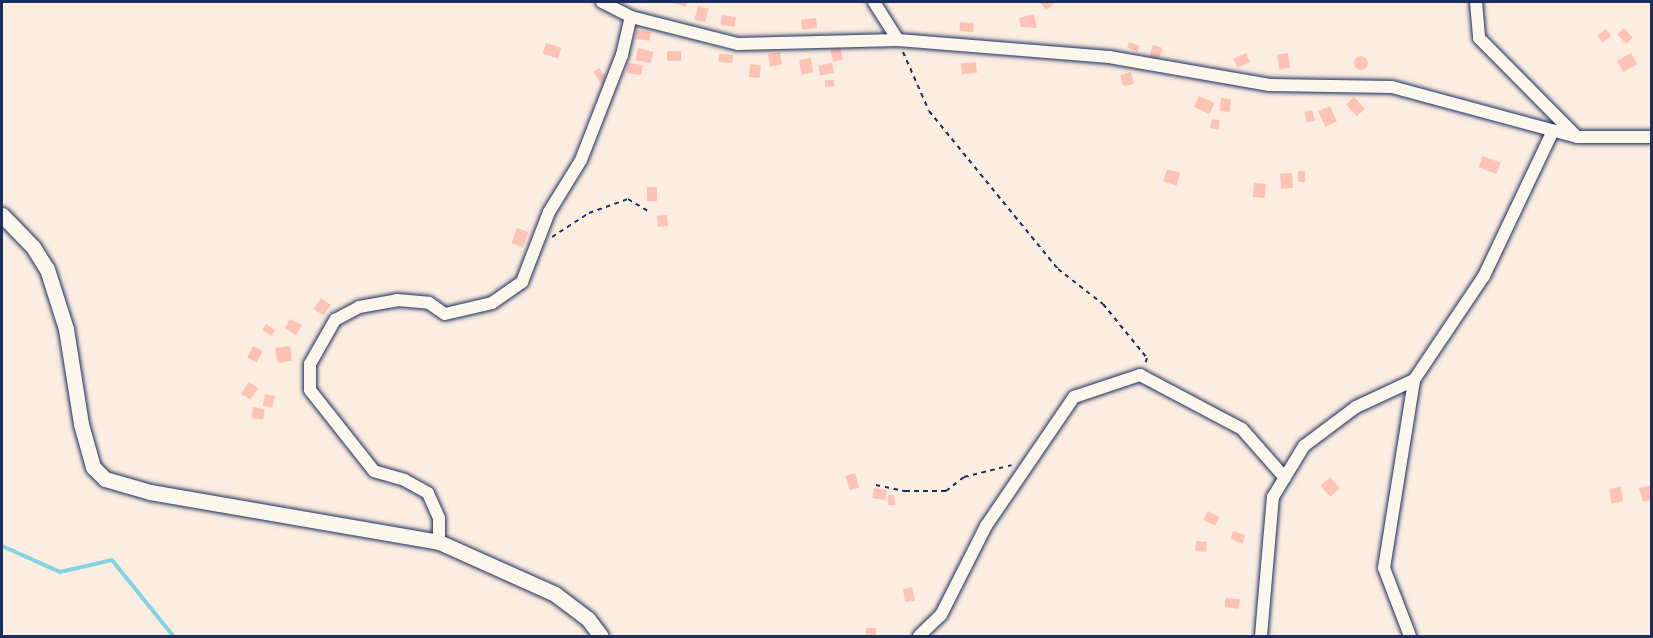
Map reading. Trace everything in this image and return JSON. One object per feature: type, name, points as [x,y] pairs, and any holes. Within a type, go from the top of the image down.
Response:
[{"type":"main road","points":[[2,215],[33,247],[47,268],[66,329],[81,424],[93,467],[105,479],[150,492],[438,542],[555,594],[588,619],[601,636]]},
{"type":"street","points":[[602,2],[631,17],[738,44],[898,40],[1109,57],[1270,85],[1392,87],[1577,137],[1652,136]]},
{"type":"street","points":[[874,2],[898,40]]},
{"type":"street","points":[[1476,2],[1479,38],[1577,137]]},
{"type":"street","points":[[438,542],[439,519],[428,493],[405,480],[374,471],[310,390],[310,364],[334,320],[359,307],[397,300],[429,303],[445,314],[492,303],[522,282],[549,212],[581,160],[622,55],[631,17]]},
{"type":"street","points":[[1410,636],[1384,568],[1414,380],[1484,276],[1553,131]]},
{"type":"street","points":[[919,636],[941,615],[986,526],[1074,397],[1140,375],[1242,429],[1285,478]]},
{"type":"street","points":[[1261,636],[1273,496],[1304,446],[1356,407],[1414,380]]},
{"type":"path","points":[[898,40],[929,111],[1058,269],[1103,304],[1147,358],[1140,375]]},
{"type":"path","points":[[540,237],[555,237],[589,213],[628,199],[650,212]]},
{"type":"path","points":[[876,484],[904,491],[946,491],[964,477],[1006,469],[1013,464]]},
{"type":"building","points":[[671,2],[687,2],[686,7]]},
{"type":"building","points":[[1040,2],[1052,2],[1054,4],[1046,10]]},
{"type":"building","points":[[698,6],[709,9],[705,22],[694,20]]},
{"type":"building","points":[[1034,14],[1037,28],[1021,27],[1019,18]]},
{"type":"building","points":[[722,15],[736,17],[734,27],[721,25]]},
{"type":"building","points":[[816,18],[817,28],[802,30],[801,20]]},
{"type":"building","points":[[960,22],[974,23],[973,32],[959,31]]},
{"type":"building","points":[[1624,28],[1633,38],[1626,44],[1617,34]]},
{"type":"building","points":[[1606,29],[1611,36],[1602,43],[1597,35]]},
{"type":"building","points":[[637,30],[651,32],[650,41],[636,39]]},
{"type":"building","points":[[1129,42],[1140,46],[1137,52],[1127,47]]},
{"type":"building","points":[[546,43],[561,48],[558,58],[543,53]]},
{"type":"building","points":[[1153,45],[1163,48],[1158,61],[1149,58]]},
{"type":"building","points":[[840,47],[843,60],[833,62],[830,49]]},
{"type":"building","points":[[638,48],[654,52],[651,64],[635,60]]},
{"type":"building","points":[[667,51],[681,51],[681,61],[667,61]]},
{"type":"building","points":[[780,52],[782,65],[770,67],[768,54]]},
{"type":"building","points":[[1246,53],[1250,62],[1237,68],[1233,59]]},
{"type":"building","points":[[1288,53],[1290,68],[1279,69],[1277,55]]},
{"type":"building","points":[[1631,53],[1637,64],[1623,72],[1617,61]]},
{"type":"building","points":[[719,54],[733,55],[732,63],[718,62]]},
{"type":"building","points":[[1361,56],[1366,58],[1368,63],[1366,68],[1361,70],[1356,68],[1354,63],[1356,58]]},
{"type":"building","points":[[811,58],[813,73],[801,75],[799,60]]},
{"type":"building","points":[[976,62],[977,73],[962,74],[961,63]]},
{"type":"building","points":[[628,63],[643,65],[641,75],[627,73]]},
{"type":"building","points":[[832,63],[834,73],[820,75],[818,66]]},
{"type":"building","points":[[750,64],[761,65],[760,78],[749,77]]},
{"type":"building","points":[[599,68],[608,81],[602,85],[593,72]]},
{"type":"building","points":[[1131,72],[1134,84],[1123,86],[1120,75]]},
{"type":"building","points":[[825,80],[834,80],[834,86],[825,87]]},
{"type":"building","points":[[1199,96],[1215,103],[1210,114],[1194,107]]},
{"type":"building","points":[[1354,97],[1365,109],[1357,116],[1346,105]]},
{"type":"building","points":[[1221,98],[1231,99],[1230,112],[1220,111]]},
{"type":"building","points":[[1330,106],[1337,122],[1325,127],[1318,111]]},
{"type":"building","points":[[1312,110],[1315,121],[1307,123],[1304,112]]},
{"type":"building","points":[[1212,119],[1220,120],[1219,130],[1210,128]]},
{"type":"building","points":[[1483,156],[1501,163],[1496,174],[1479,167]]},
{"type":"building","points":[[1167,169],[1180,173],[1177,186],[1163,181]]},
{"type":"building","points":[[1298,171],[1305,171],[1305,182],[1298,182]]},
{"type":"building","points":[[1292,173],[1293,188],[1281,189],[1280,174]]},
{"type":"building","points":[[1254,183],[1266,184],[1265,198],[1253,197]]},
{"type":"building","points":[[647,187],[657,187],[657,201],[647,201]]},
{"type":"building","points":[[667,215],[668,226],[658,227],[657,216]]},
{"type":"building","points":[[517,228],[528,232],[523,247],[512,243]]},
{"type":"building","points":[[321,298],[331,305],[323,316],[314,309]]},
{"type":"building","points":[[290,319],[302,325],[296,335],[285,328]]},
{"type":"building","points":[[266,324],[275,330],[272,336],[262,330]]},
{"type":"building","points":[[253,346],[263,351],[257,363],[247,358]]},
{"type":"building","points":[[290,346],[292,361],[277,363],[275,348]]},
{"type":"building","points":[[249,382],[258,388],[250,400],[241,394]]},
{"type":"building","points":[[265,394],[275,396],[273,408],[263,406]]},
{"type":"building","points":[[253,407],[265,409],[263,420],[251,418]]},
{"type":"building","points":[[855,473],[859,487],[850,490],[845,476]]},
{"type":"building","points":[[1330,477],[1340,488],[1330,497],[1320,486]]},
{"type":"building","points":[[1652,485],[1652,500],[1643,502],[1639,488]]},
{"type":"building","points":[[1621,487],[1623,502],[1611,504],[1609,489]]},
{"type":"building","points":[[874,488],[887,490],[885,500],[872,498]]},
{"type":"building","points":[[888,495],[894,495],[895,505],[888,505]]},
{"type":"building","points":[[1208,511],[1220,517],[1215,526],[1203,520]]},
{"type":"building","points":[[1233,531],[1245,535],[1243,544],[1231,539]]},
{"type":"building","points":[[1196,541],[1207,542],[1206,552],[1195,551]]},
{"type":"building","points":[[912,587],[915,601],[905,602],[903,589]]},
{"type":"building","points":[[1225,598],[1240,599],[1239,609],[1225,607]]},
{"type":"building","points":[[866,628],[876,628],[876,636],[866,636]]},
{"type":"waterway","points":[[2,546],[60,572],[112,560],[173,636]]}]
